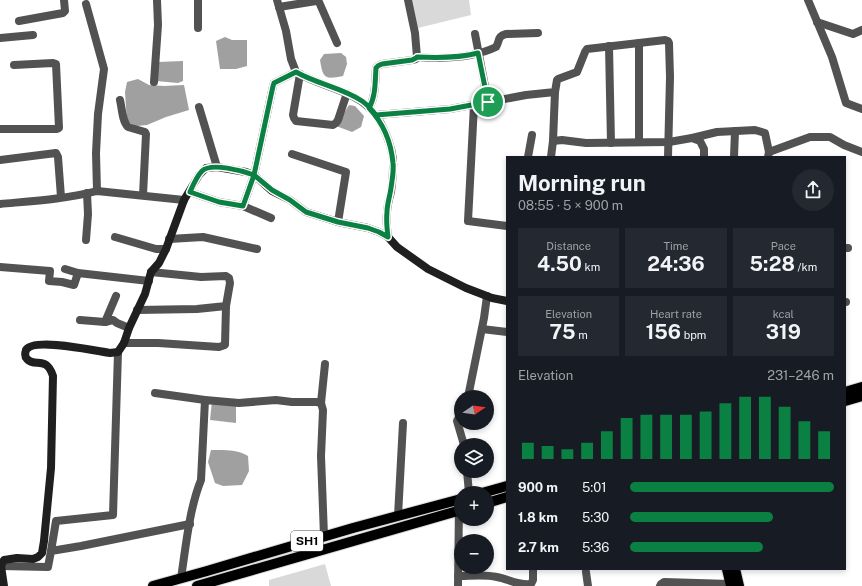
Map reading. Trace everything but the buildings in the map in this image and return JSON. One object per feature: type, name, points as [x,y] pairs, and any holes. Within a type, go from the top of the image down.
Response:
[{"type":"main road","points":[[846,392],[862,387]]},
{"type":"main road","points":[[846,401],[862,396]]},
{"type":"main road","points":[[494,490],[506,486]]},
{"type":"main road","points":[[494,501],[506,497]]},
{"type":"main road","name":"SH1","points":[[153,586],[324,536],[454,501]]},
{"type":"main road","name":"SH1","points":[[198,586],[210,584],[454,512]]},
{"type":"main road","points":[[727,570],[733,585]]},
{"type":"main road","points":[[733,585],[735,570]]},
{"type":"street","points":[[19,21],[63,13],[65,10],[64,0]]},
{"type":"street","points":[[154,82],[158,25],[158,0]]},
{"type":"street","points":[[198,0],[198,28]]},
{"type":"street","points":[[408,0],[415,33],[417,57]]},
{"type":"street","points":[[808,0],[832,58],[846,103],[862,109]]},
{"type":"street","points":[[337,43],[319,2],[278,3],[286,31],[291,59],[298,73],[294,114],[296,121],[332,125],[335,124],[338,120],[347,93]]},
{"type":"street","points":[[86,4],[104,69],[98,114],[96,153],[97,191]]},
{"type":"street","points":[[817,22],[853,34],[862,30]]},
{"type":"street","points":[[369,108],[374,96],[376,68],[379,65],[412,60],[417,57],[469,55],[496,47],[502,35],[538,33]]},
{"type":"street","points":[[475,34],[488,102]]},
{"type":"street","points":[[0,38],[33,35]]},
{"type":"street","points":[[551,156],[556,80],[577,72],[587,49],[665,40],[669,43],[670,77],[668,156]]},
{"type":"street","points":[[639,43],[639,142]]},
{"type":"street","points":[[609,46],[611,143]]},
{"type":"street","points":[[0,129],[59,128],[56,64],[14,65]]},
{"type":"street","points":[[243,206],[254,175],[274,83],[298,73],[347,93],[363,102],[376,115],[383,126],[390,144],[394,165],[387,211],[386,225],[388,237]]},
{"type":"street","points":[[376,115],[450,109],[526,95],[555,92]]},
{"type":"street","points":[[120,100],[126,126],[145,132],[146,134],[143,195]]},
{"type":"street","points":[[474,105],[468,221],[506,226]]},
{"type":"street","points":[[199,107],[217,167]]},
{"type":"street","points":[[553,141],[562,140],[586,143],[669,142],[717,132],[755,130],[765,133],[769,155],[810,137],[830,137],[844,145],[862,152]]},
{"type":"street","points":[[734,156],[735,131]]},
{"type":"street","points":[[528,156],[532,135]]},
{"type":"street","points":[[692,138],[700,141],[704,149],[704,156]]},
{"type":"street","points":[[0,160],[56,153],[58,157],[61,197]]},
{"type":"street","points":[[292,154],[346,172],[338,222]]},
{"type":"street","points":[[1,566],[48,567],[56,521],[113,515],[118,352],[124,343],[129,328],[145,294],[150,277],[166,249],[184,200],[202,171],[206,168],[217,167],[246,172],[254,175],[272,190],[290,200],[306,212],[379,232],[388,237],[397,247],[428,269],[466,288],[487,296],[506,301]]},
{"type":"street","points":[[0,204],[97,191],[184,200]]},
{"type":"street","points":[[190,192],[219,202],[243,206],[270,218]]},
{"type":"street","points":[[86,240],[88,214],[87,193]]},
{"type":"street","points":[[115,236],[156,249],[166,249]]},
{"type":"street","points":[[169,238],[203,237],[257,249]]},
{"type":"street","points":[[0,267],[50,271],[49,281],[74,285],[78,273]]},
{"type":"street","points":[[65,269],[78,273],[150,277],[226,276],[229,278],[230,283],[226,306],[225,345],[124,343]]},
{"type":"street","points":[[105,322],[116,296]]},
{"type":"street","points":[[469,390],[487,296]]},
{"type":"street","points":[[137,310],[197,310],[226,306]]},
{"type":"street","points":[[80,320],[105,322],[114,320],[117,323],[129,328]]},
{"type":"street","points":[[482,329],[506,332]]},
{"type":"street","points":[[4,586],[1,566],[4,560],[17,558],[33,559],[42,553],[51,468],[53,376],[51,368],[46,364],[30,362],[25,353],[27,349],[32,346],[51,344],[110,353],[118,352]]},
{"type":"street","points":[[324,536],[321,456],[323,410],[321,403],[325,364]]},
{"type":"street","points":[[155,393],[205,400],[239,402],[276,400],[321,403]]},
{"type":"street","points":[[181,578],[190,524],[201,480],[205,400]]},
{"type":"street","points":[[398,516],[403,423]]},
{"type":"street","points":[[51,551],[190,524]]},
{"type":"street","points":[[458,586],[460,526]]},
{"type":"street","points":[[458,576],[496,576],[518,583],[531,585],[533,580],[533,570]]},
{"type":"street","points":[[586,572],[588,586]]},
{"type":"street","points":[[660,586],[664,582],[676,584],[733,585]]},
{"type":"shaded area","points":[[412,0],[469,0],[471,15],[418,28],[411,6]]},
{"type":"shaded area","points":[[225,37],[232,40],[247,40],[247,66],[236,69],[220,69],[216,41]]},
{"type":"shaded area","points":[[341,53],[346,57],[347,64],[343,76],[332,78],[326,76],[322,71],[320,60],[324,54]]},
{"type":"shaded area","points":[[183,61],[183,81],[178,83],[156,81],[158,62]]},
{"type":"shaded area","points":[[138,79],[149,85],[184,85],[189,110],[147,125],[137,126],[127,122],[125,92],[127,82]]},
{"type":"shaded area","points":[[349,105],[355,106],[364,116],[361,127],[352,132],[336,126]]},
{"type":"shaded area","points":[[212,401],[236,401],[236,423],[210,420]]},
{"type":"shaded area","points":[[211,450],[235,451],[248,456],[249,471],[242,485],[223,486],[215,483],[208,462]]},
{"type":"shaded area","points":[[325,564],[331,586],[269,586],[269,580]]},
{"type":"route","points":[[488,102],[450,109],[376,115],[369,108],[363,102],[347,93],[296,72],[274,83],[254,175],[246,172],[217,167],[206,168],[199,175],[190,192],[219,202],[243,206],[254,175],[272,190],[290,200],[306,212],[338,222],[368,228],[388,237],[386,225],[387,211],[394,165],[390,144],[383,126],[376,115],[369,108],[374,96],[377,66],[412,60],[417,57],[429,58],[478,53],[488,102]]}]
